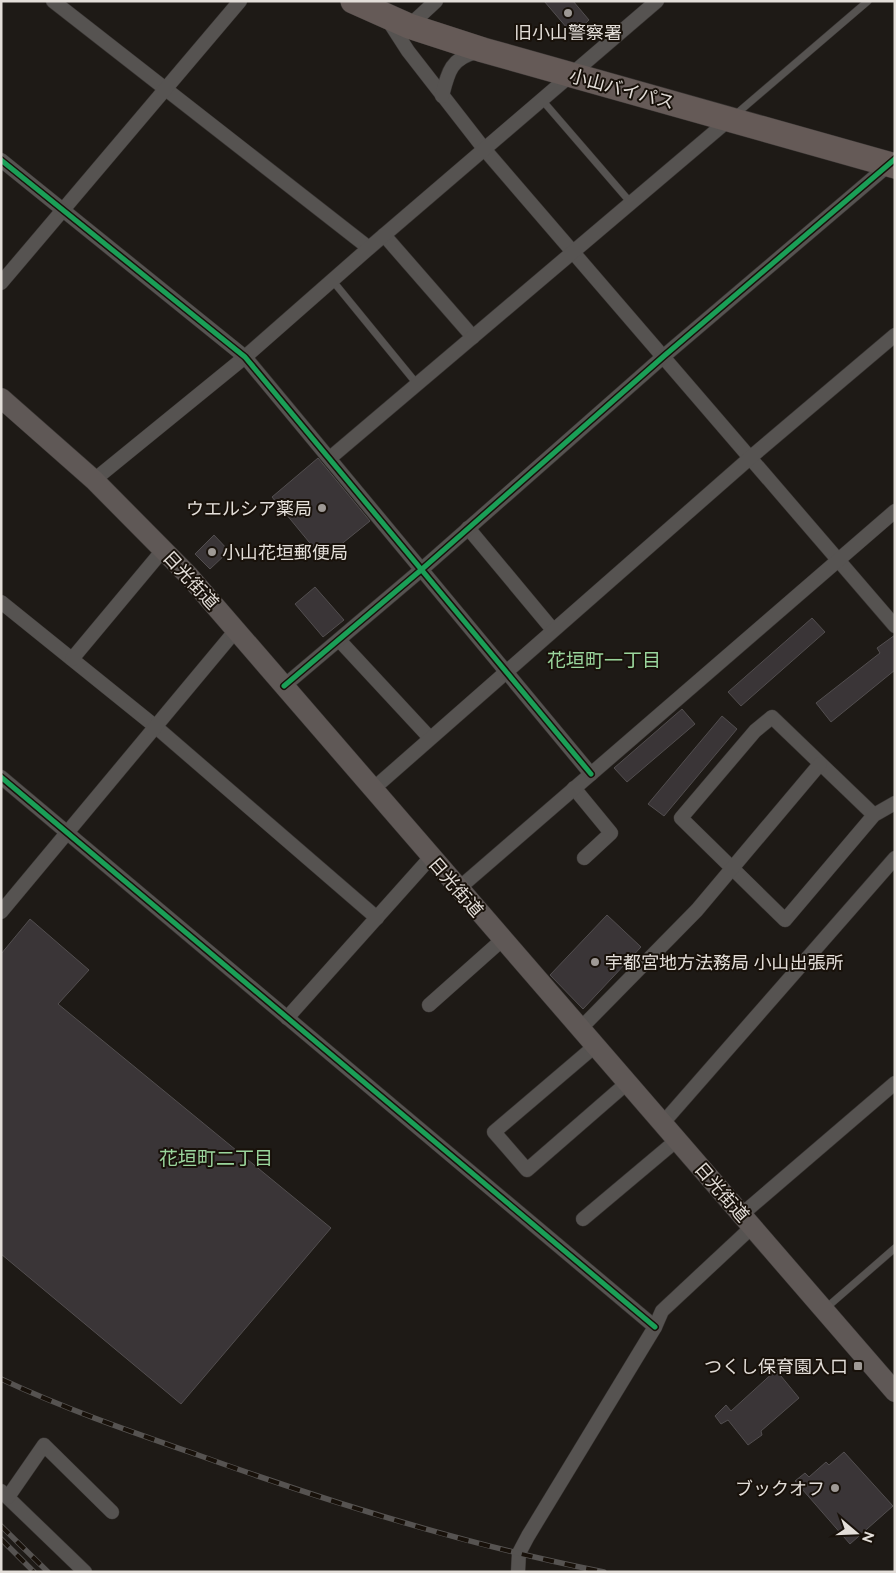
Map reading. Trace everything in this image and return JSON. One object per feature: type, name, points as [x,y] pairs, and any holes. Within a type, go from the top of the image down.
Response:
[{"type":"highway","name":"小山バイパス","points":[[353,1],[398,22],[483,50],[893,163]]},
{"type":"main road","name":"日光街道","points":[[1,398],[94,480],[163,550],[236,630],[502,940],[895,1392]]},
{"type":"street","points":[[53,1],[368,248]]},
{"type":"street","points":[[1,282],[240,1]]},
{"type":"street","points":[[436,1],[398,22],[442,96],[485,150],[895,626]]},
{"type":"street","points":[[94,480],[246,357],[368,248],[485,150],[657,1]]},
{"type":"street","points":[[442,96],[448,72],[462,55],[483,50]]},
{"type":"street","points":[[330,458],[731,118]]},
{"type":"street","points":[[1,160],[64,208],[246,357],[591,774]]},
{"type":"street","points":[[284,686],[421,570],[664,356],[893,163]]},
{"type":"street","points":[[384,235],[473,337]]},
{"type":"street","points":[[373,789],[751,457],[895,335]]},
{"type":"street","points":[[458,889],[895,511]]},
{"type":"street","points":[[468,528],[553,630]]},
{"type":"street","points":[[72,659],[163,550]]},
{"type":"street","points":[[1,602],[156,727],[377,918]]},
{"type":"street","points":[[1,912],[236,630]]},
{"type":"street","points":[[339,640],[430,738]]},
{"type":"street","points":[[874,814],[772,717],[755,731],[681,818],[785,920],[874,814],[895,803]]},
{"type":"street","points":[[580,1029],[697,910],[820,764]]},
{"type":"street","points":[[1,777],[288,1018],[387,1104],[655,1327]]},
{"type":"street","points":[[574,788],[611,834],[584,858]]},
{"type":"street","points":[[288,1018],[431,857]]},
{"type":"street","points":[[662,1124],[895,858]]},
{"type":"street","points":[[429,1005],[502,940]]},
{"type":"street","points":[[595,1046],[494,1132],[527,1170],[627,1083]]},
{"type":"street","points":[[518,1572],[519,1553],[528,1536],[655,1327],[662,1311],[747,1221],[895,1082]]},
{"type":"street","points":[[583,1219],[677,1140]]},
{"type":"street","points":[[85,1572],[4,1494],[44,1445],[112,1512]]},
{"type":"lane","points":[[731,118],[868,1]]},
{"type":"lane","points":[[542,100],[631,203]]},
{"type":"lane","points":[[332,280],[418,384]]},
{"type":"lane","points":[[824,1310],[895,1248]]},
{"type":"building","name":"旧小山警察署","points":[[544,1],[573,1],[589,20],[573,35]]},
{"type":"building","name":"ウエルシア薬局","points":[[318,458],[370,521],[323,559],[272,497]]},
{"type":"building","name":"小山花垣郵便局","points":[[214,535],[229,551],[210,569],[195,554]]},
{"type":"building","points":[[315,587],[344,620],[323,637],[295,604]]},
{"type":"building","points":[[812,618],[825,632],[741,706],[728,692]]},
{"type":"building","points":[[895,635],[895,670],[831,722],[816,703],[880,653],[877,648]]},
{"type":"building","points":[[682,709],[695,724],[627,782],[614,768]]},
{"type":"building","points":[[722,716],[737,729],[664,816],[648,804]]},
{"type":"building","name":"宇都宮地方法務局 小山出張所","points":[[607,915],[641,947],[583,1009],[550,975]]},
{"type":"building","points":[[30,919],[89,970],[58,1004],[331,1228],[181,1404],[1,1254],[1,954]]},
{"type":"building","points":[[776,1370],[799,1398],[761,1431],[762,1435],[748,1445],[728,1420],[721,1424],[715,1416],[726,1405],[731,1411]]},
{"type":"building","points":[[844,1452],[893,1506],[850,1544],[795,1481],[805,1473],[809,1477],[826,1462],[829,1465]]},
{"type":"railway","points":[[1,1379],[124,1429],[298,1490],[450,1536],[604,1572]]},
{"type":"railway","points":[[1,1526],[48,1572]]},
{"type":"railway","points":[[1,1539],[34,1572]]},
{"type":"cycle path","points":[[284,686],[421,570],[664,356],[895,159]]},
{"type":"cycle path","points":[[1,160],[245,357],[591,774]]},
{"type":"cycle path","points":[[1,777],[655,1327]]},
{"type":"place","name":"旧小山警察署","points":[[568,13]]},
{"type":"place","name":"ウエルシア薬局","points":[[322,508]]},
{"type":"place","name":"小山花垣郵便局","points":[[212,552]]},
{"type":"place","name":"宇都宮地方法務局 小山出張所","points":[[595,962]]},
{"type":"place","name":"つくし保育園入口","points":[[858,1366]]},
{"type":"place","name":"ブックオフ","points":[[835,1488]]},
{"type":"district","name":"花垣町一丁目","points":[[604,660]]},
{"type":"district","name":"花垣町二丁目","points":[[216,1158]]}]
